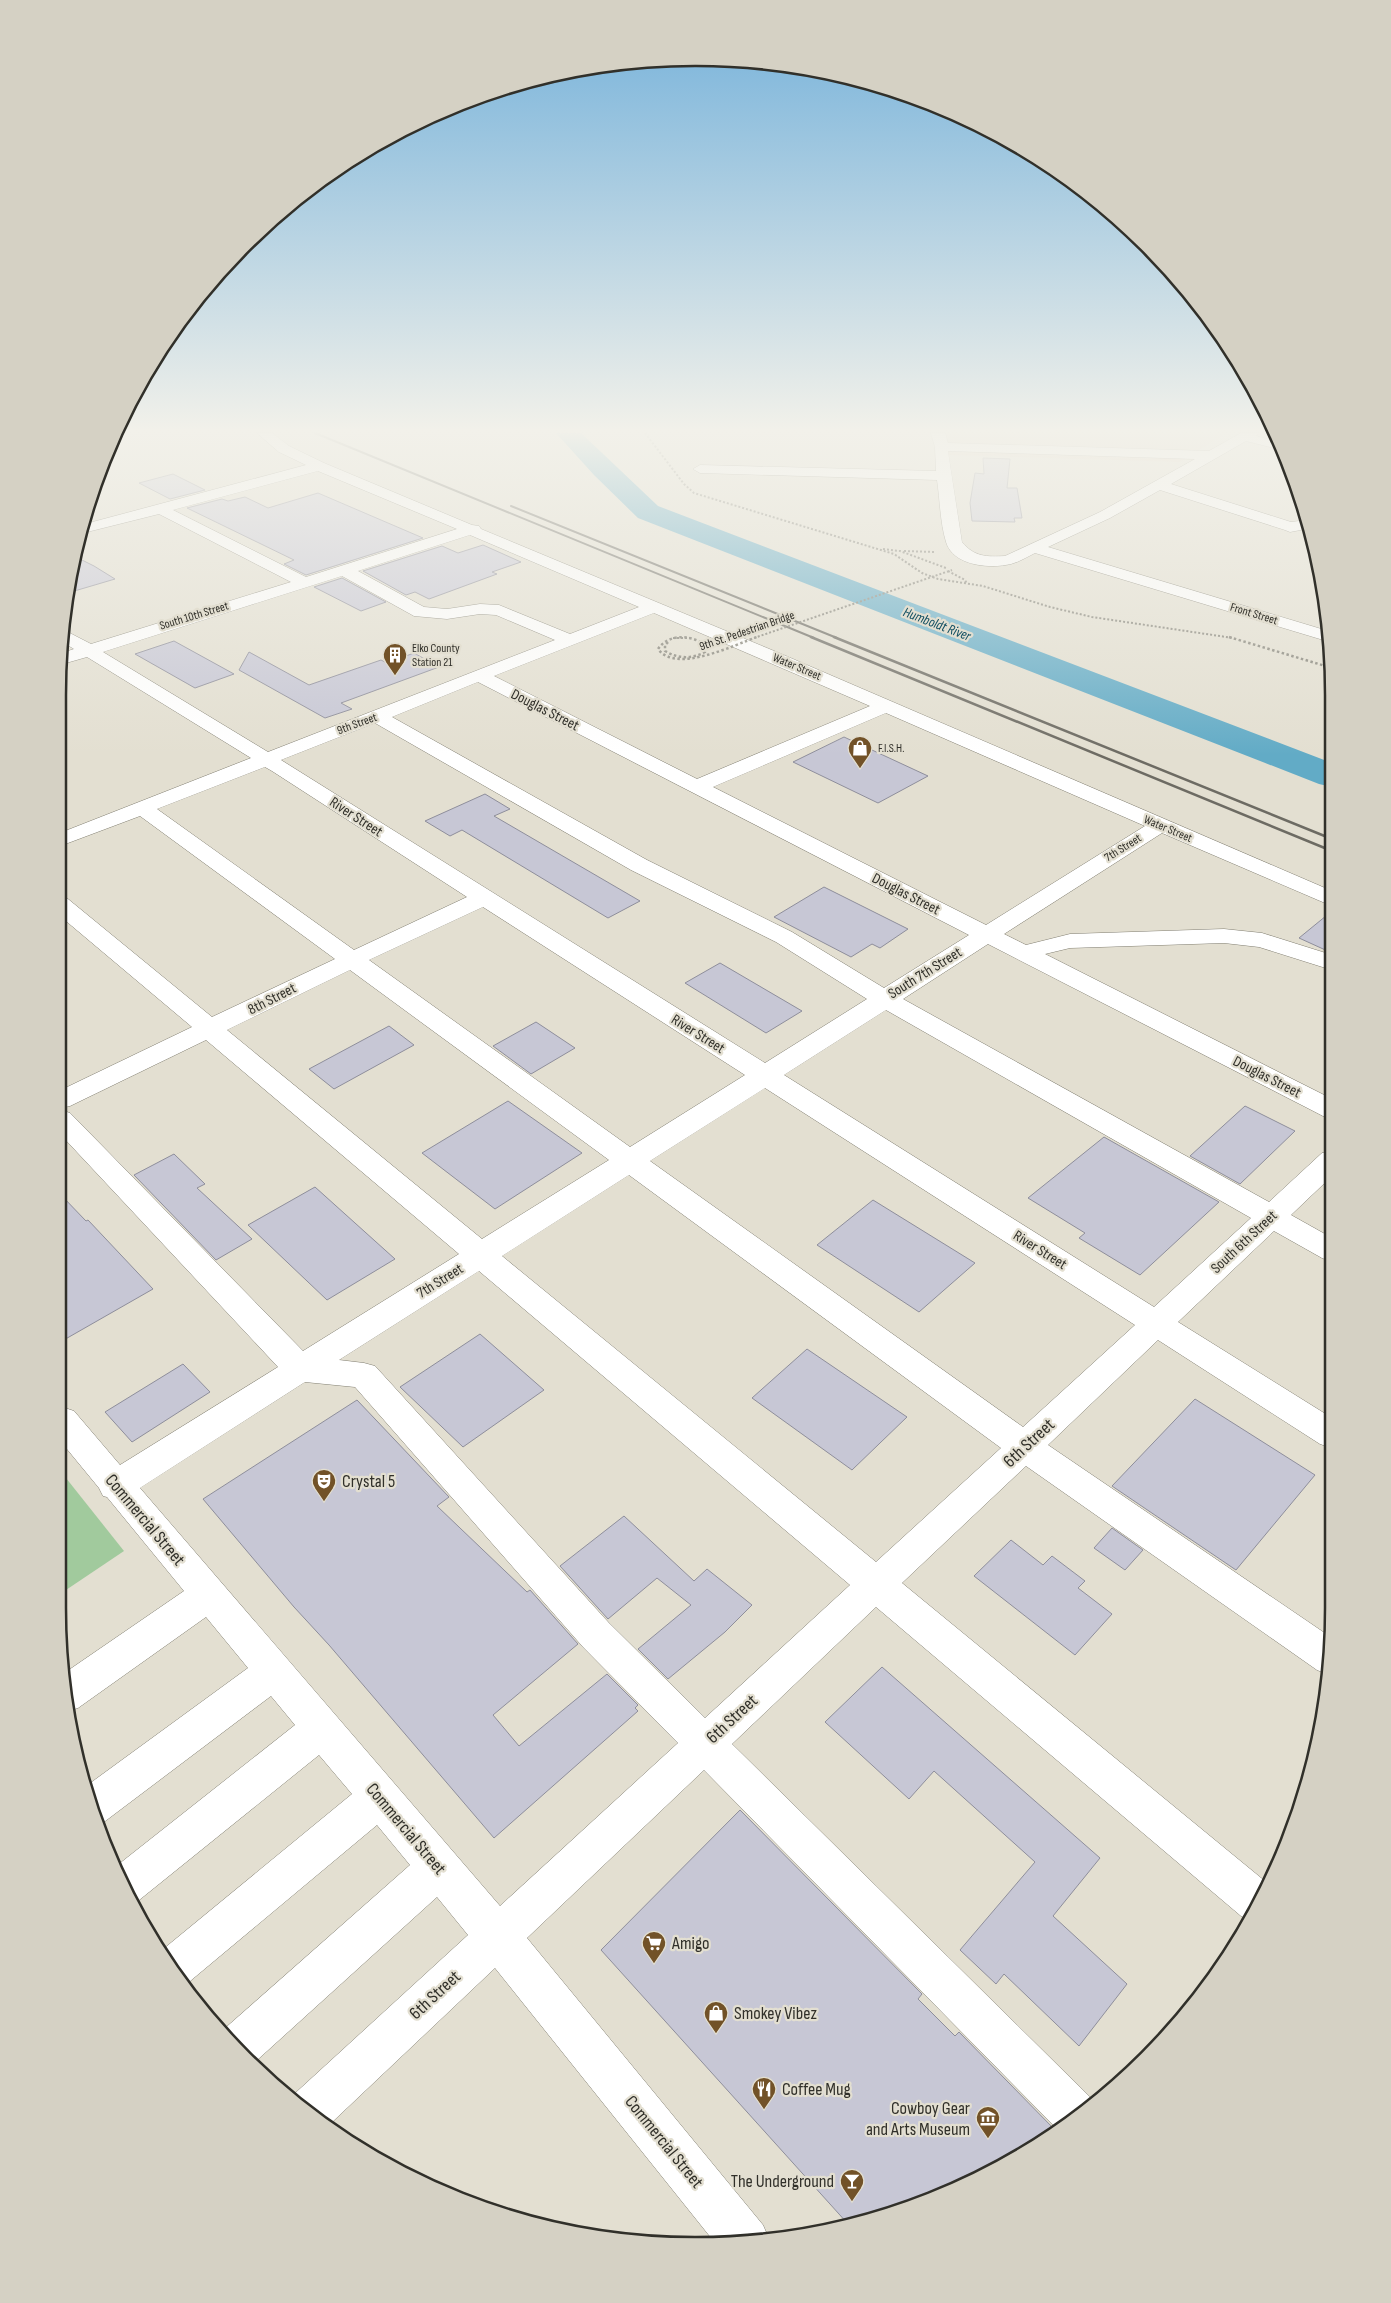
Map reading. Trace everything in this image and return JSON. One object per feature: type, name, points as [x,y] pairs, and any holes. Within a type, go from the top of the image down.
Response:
[{"type":"street","points":[[223,540],[304,582]]},
{"type":"street","name":"South 10th Street","points":[[68,657],[438,540]]},
{"type":"street","name":"Water Street","points":[[500,540],[1325,896]]},
{"type":"street","points":[[954,540],[961,554],[980,561],[1008,560],[1051,540]]},
{"type":"street","name":"Front Street","points":[[1035,548],[1321,635]]},
{"type":"street","points":[[344,570],[420,612],[447,614],[480,609],[499,610],[570,640]]},
{"type":"street","name":"9th Street","points":[[66,838],[264,758],[377,716],[654,607]]},
{"type":"street","name":"River Street","points":[[69,639],[264,758],[1325,1431]]},
{"type":"street","name":"Douglas Street","points":[[480,676],[1325,1106]]},
{"type":"street","points":[[695,787],[886,706]]},
{"type":"street","points":[[377,716],[638,865],[784,937],[885,999],[1325,1246]]},
{"type":"street","points":[[141,807],[1025,1447],[1323,1653]]},
{"type":"street","name":"7th Street","points":[[1086,870],[1160,825]]},
{"type":"street","name":"South 7th Street","points":[[764,1076],[1086,870]]},
{"type":"street","name":"8th Street","points":[[66,1098],[210,1030],[350,959],[483,898]]},
{"type":"street","points":[[66,909],[1253,1899]]},
{"type":"street","points":[[1023,953],[1070,941],[1224,936],[1262,940],[1325,961]]},
{"type":"street","name":"7th Street","points":[[115,1486],[764,1076]]},
{"type":"street","points":[[66,1124],[300,1369],[364,1374],[596,1635],[1073,2112]]},
{"type":"street","name":"South 6th Street","points":[[1157,1324],[1325,1167]]},
{"type":"street","name":"6th Street","points":[[313,2108],[1157,1324]]},
{"type":"street","name":"Commercial Street","points":[[66,1425],[115,1486],[497,1936],[740,2235]]},
{"type":"street","points":[[72,1689],[208,1595]]},
{"type":"street","points":[[98,1802],[273,1672]]},
{"type":"street","points":[[129,1882],[321,1729]]},
{"type":"street","points":[[178,1965],[379,1797]]},
{"type":"street","points":[[242,2043],[439,1867]]},
{"type":"path","points":[[900,551],[961,554]]},
{"type":"path","name":"9th St. Pedestrian Bridge","points":[[668,642],[665,645],[665,651],[673,656],[688,657],[704,652],[706,645],[702,642],[687,638],[671,639],[660,644],[658,648],[660,653],[670,658],[699,657],[952,570]]},
{"type":"green space","points":[[66,1478],[124,1551],[66,1590]]},
{"type":"building","points":[[254,540],[415,540],[306,575],[284,564],[294,560]]},
{"type":"building","points":[[483,545],[521,562],[492,572],[497,574],[429,599],[415,592],[406,595],[363,571],[442,546],[458,553]]},
{"type":"building","points":[[81,560],[115,579],[75,591]]},
{"type":"building","points":[[342,578],[386,602],[361,611],[314,587]]},
{"type":"building","points":[[174,641],[234,674],[195,688],[135,654]]},
{"type":"building","points":[[249,652],[309,685],[381,660],[387,663],[414,653],[439,667],[341,703],[352,709],[325,718],[239,670]]},
{"type":"building","name":"F.I.S.H.","points":[[844,737],[928,776],[878,803],[793,762]]},
{"type":"building","points":[[485,794],[510,809],[494,816],[640,901],[608,918],[462,830],[450,836],[425,821]]},
{"type":"building","points":[[824,887],[908,929],[880,948],[872,944],[851,957],[774,917]]},
{"type":"building","points":[[1325,917],[1325,950],[1299,938]]},
{"type":"building","points":[[720,963],[802,1011],[766,1033],[685,983]]},
{"type":"building","points":[[536,1022],[575,1048],[531,1074],[493,1046]]},
{"type":"building","points":[[389,1026],[414,1045],[334,1089],[309,1069]]},
{"type":"building","points":[[508,1101],[582,1153],[495,1209],[422,1153]]},
{"type":"building","points":[[1245,1106],[1295,1131],[1240,1184],[1190,1156]]},
{"type":"building","points":[[1104,1137],[1219,1202],[1140,1275],[1079,1238],[1085,1233],[1028,1198]]},
{"type":"building","points":[[174,1154],[205,1184],[197,1188],[252,1239],[216,1260],[134,1175]]},
{"type":"building","points":[[315,1187],[395,1259],[327,1300],[248,1225]]},
{"type":"building","points":[[66,1200],[86,1221],[88,1220],[153,1289],[66,1339]]},
{"type":"building","points":[[873,1200],[975,1263],[919,1312],[817,1245]]},
{"type":"building","points":[[480,1334],[544,1390],[463,1447],[400,1387]]},
{"type":"building","points":[[807,1349],[907,1417],[852,1470],[752,1398]]},
{"type":"building","points":[[183,1364],[210,1392],[132,1442],[105,1412]]},
{"type":"building","points":[[1195,1399],[1315,1475],[1236,1570],[1112,1486]]},
{"type":"building","points":[[357,1400],[449,1497],[437,1506],[527,1592],[530,1590],[578,1644],[493,1715],[519,1746],[607,1674],[638,1705],[635,1708],[638,1711],[494,1838],[203,1499]]},
{"type":"building","points":[[624,1516],[694,1581],[707,1569],[752,1605],[725,1632],[668,1679],[638,1649],[691,1605],[657,1578],[608,1619],[560,1566]]},
{"type":"building","points":[[1112,1528],[1143,1550],[1125,1570],[1094,1548]]},
{"type":"building","points":[[1011,1540],[1043,1565],[1052,1556],[1085,1581],[1078,1588],[1112,1614],[1075,1655],[974,1576]]},
{"type":"building","points":[[882,1667],[1100,1858],[1053,1916],[1127,1984],[1079,2046],[1004,1974],[996,1984],[960,1950],[1035,1862],[934,1771],[909,1799],[825,1722]]},
{"type":"building","points":[[740,1810],[922,1994],[918,1999],[955,2036],[959,2032],[1052,2126],[974,2172],[936,2189],[898,2203],[843,2219],[601,1950]]},
{"type":"waterway","name":"Humboldt River","points":[[722,540],[1325,773]]},
{"type":"railway","points":[[577,540],[814,638]]},
{"type":"railway","points":[[596,540],[837,638]]},
{"type":"railway","points":[[811,637],[1325,848]]},
{"type":"railway","points":[[834,637],[1325,836]]},
{"type":"place","name":"Elko County Station 21","points":[[395,676]]},
{"type":"place","name":"F.I.S.H.","points":[[860,769]]},
{"type":"place","name":"Crystal 5","points":[[324,1502]]},
{"type":"place","name":"Amigo","points":[[654,1964]]},
{"type":"place","name":"Smokey Vibez","points":[[716,2034]]},
{"type":"place","name":"Coffee Mug","points":[[764,2110]]},
{"type":"place","name":"Cowboy Gear and Arts Museum","points":[[988,2139]]},
{"type":"place","name":"The Underground","points":[[852,2202]]}]
